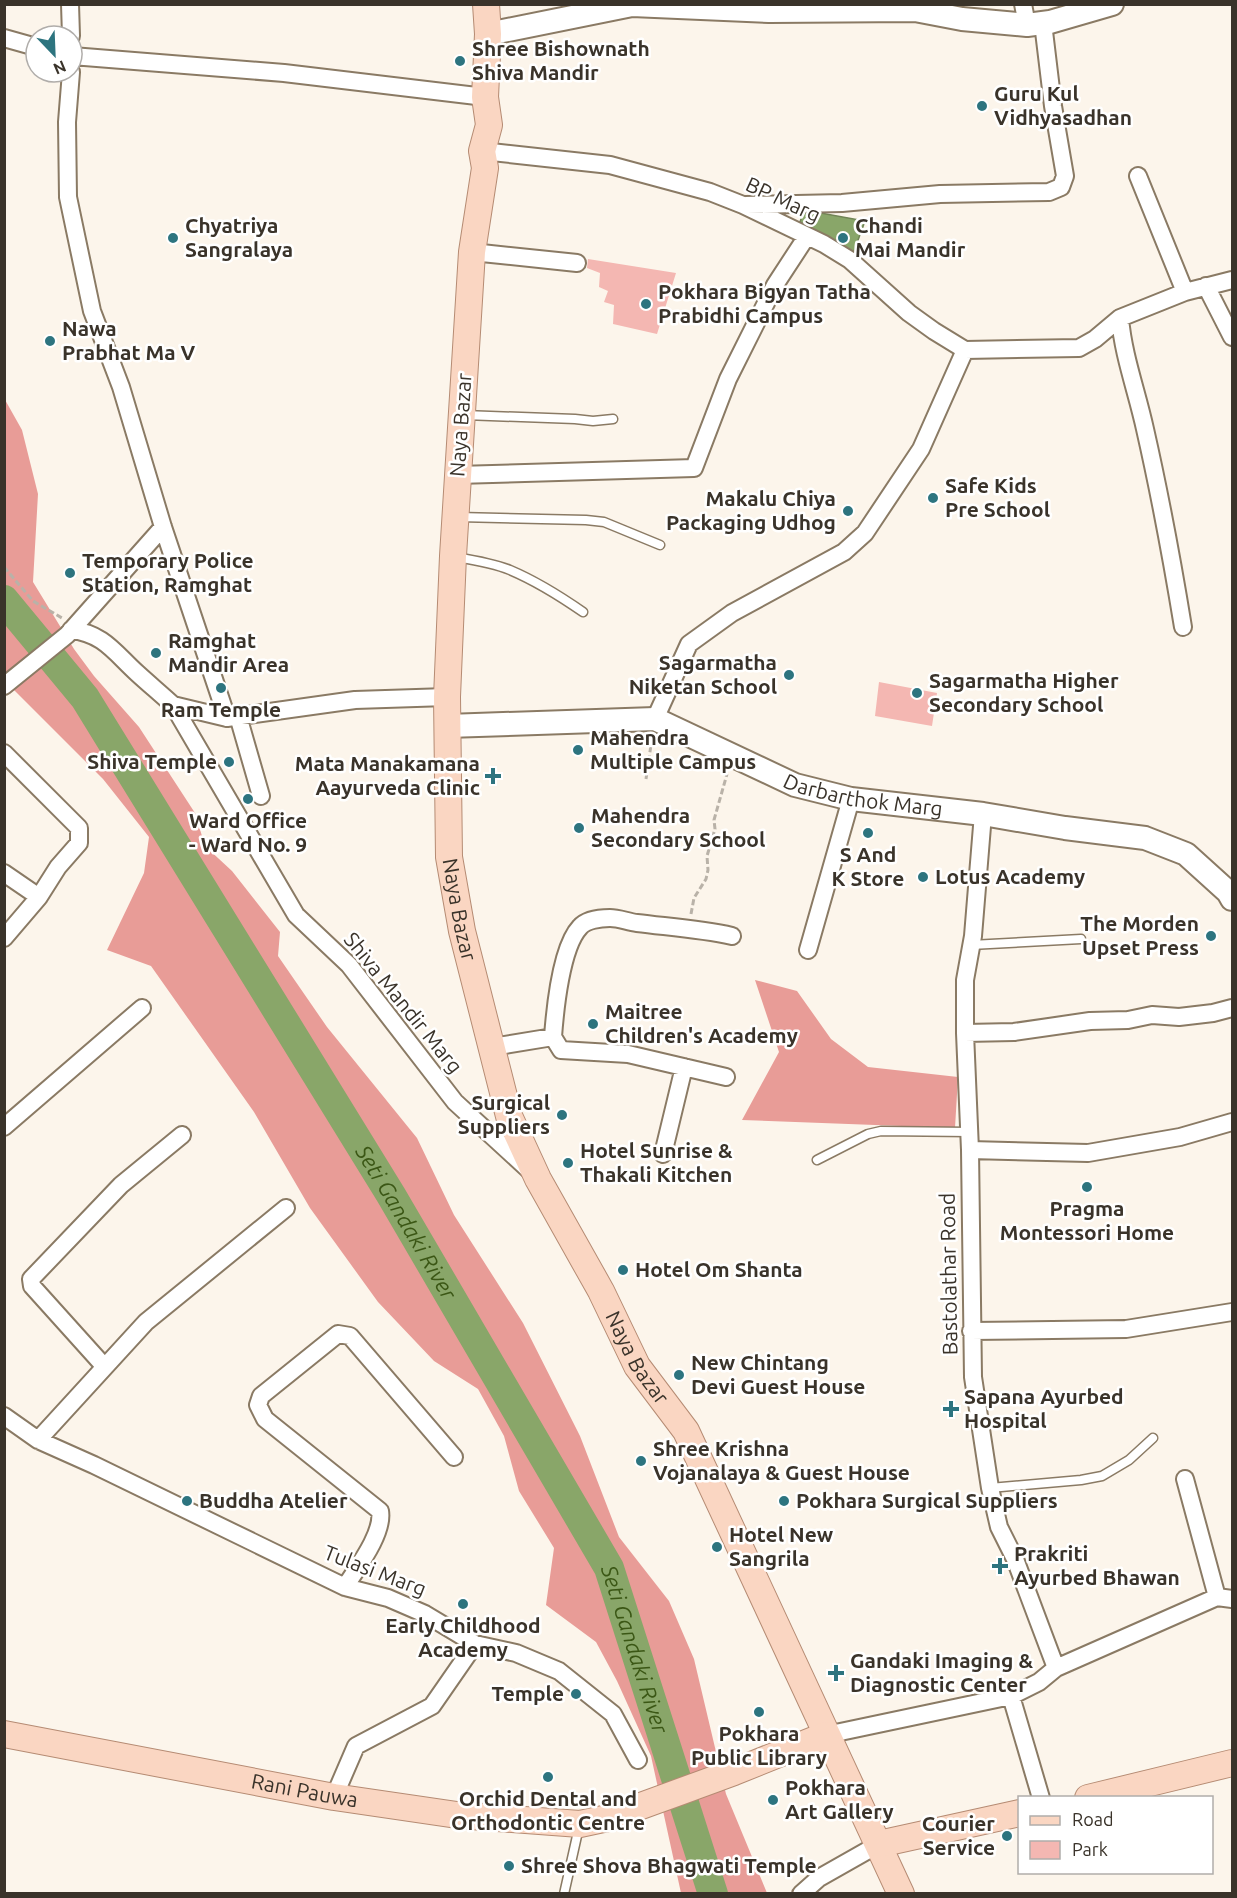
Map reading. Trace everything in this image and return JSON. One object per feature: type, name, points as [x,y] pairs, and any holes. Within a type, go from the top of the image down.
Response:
[{"type":"main road","name":"Naya Bazar","points":[[486,4],[488,34],[485,97],[489,124],[482,151],[485,168],[472,252],[457,475],[447,697],[449,857],[462,931],[509,1116],[538,1179],[601,1291],[637,1366],[686,1431],[901,1893]]},
{"type":"main road","points":[[488,34],[632,5],[915,10],[962,19],[1031,18],[1112,4]]},
{"type":"main road","name":"Darbarthok Marg","points":[[447,726],[655,718],[795,785],[851,799],[983,814],[1065,828],[1145,838],[1186,854],[1233,899]]},
{"type":"main road","name":"Rani Pauwa","points":[[4,1734],[334,1797],[457,1815],[580,1824],[608,1818],[734,1772],[826,1735]]},
{"type":"main road","points":[[1092,1796],[1233,1763]]},
{"type":"main road","points":[[879,1844],[1018,1813]]},
{"type":"street","points":[[70,4],[71,24]]},
{"type":"street","points":[[743,205],[842,203],[940,194],[1049,192],[1061,187],[1065,176],[1053,106],[1031,18]]},
{"type":"street","points":[[4,38],[24,44]]},
{"type":"street","points":[[84,57],[284,72],[485,97]]},
{"type":"street","points":[[70,84],[67,122],[68,197],[92,310],[121,387],[163,527],[261,796]]},
{"type":"street","name":"BP Marg","points":[[482,151],[610,165],[710,192],[743,205],[850,260],[909,313],[934,332],[965,350]]},
{"type":"street","points":[[1138,176],[1185,292]]},
{"type":"street","points":[[457,475],[694,468],[728,379],[776,285],[807,236]]},
{"type":"street","points":[[472,252],[577,263]]},
{"type":"street","points":[[655,718],[689,644],[732,613],[844,552],[865,533],[921,449],[965,350],[1079,348],[1095,339],[1120,318],[1185,292],[1233,280]]},
{"type":"street","points":[[1206,286],[1233,337]]},
{"type":"street","points":[[1120,318],[1122,336],[1164,513],[1183,627]]},
{"type":"street","points":[[4,686],[71,630],[163,527]]},
{"type":"street","points":[[71,630],[86,631],[107,643],[135,672],[173,705],[233,717],[355,700],[447,697]]},
{"type":"street","name":"Shiva Mandir Marg","points":[[173,705],[296,915],[349,966],[455,1102],[538,1179]]},
{"type":"street","points":[[4,753],[80,828],[79,843],[58,867],[39,897],[4,938]]},
{"type":"street","points":[[808,950],[851,799]]},
{"type":"street","name":"Bastolathar Road","points":[[983,814],[971,945],[965,980],[970,1132],[973,1377],[990,1488],[999,1527],[1015,1559],[1056,1668]]},
{"type":"street","points":[[4,873],[39,897]]},
{"type":"street","points":[[726,1077],[628,1054],[561,1050],[553,1038],[562,968],[574,935],[581,926],[594,920],[611,918],[732,936]]},
{"type":"street","points":[[4,1127],[142,1008]]},
{"type":"street","points":[[965,1033],[1014,1032],[1090,1021],[1128,1020],[1152,1015],[1179,1017],[1233,1008]]},
{"type":"street","points":[[492,1047],[553,1038]]},
{"type":"street","points":[[663,1154],[684,1067]]},
{"type":"street","points":[[970,1150],[1088,1153],[1180,1137],[1233,1122]]},
{"type":"street","points":[[104,1366],[32,1286],[31,1279],[36,1271],[121,1185],[182,1135]]},
{"type":"street","points":[[38,1440],[146,1322],[286,1208]]},
{"type":"street","points":[[971,1331],[1126,1329],[1233,1312]]},
{"type":"street","points":[[345,1587],[379,1530],[380,1511],[265,1419],[258,1405],[261,1396],[339,1334],[346,1334],[454,1457]]},
{"type":"street","name":"Tulasi Marg","points":[[4,1416],[38,1440],[345,1587],[388,1598],[416,1610],[475,1644],[516,1653],[559,1671],[613,1714],[638,1760]]},
{"type":"street","points":[[826,1735],[1011,1696],[1039,1682],[1056,1668],[1225,1598],[1185,1479]]},
{"type":"street","points":[[334,1797],[356,1746],[432,1707],[475,1644]]},
{"type":"street","points":[[1011,1696],[1041,1796]]},
{"type":"street","points":[[801,1893],[819,1878],[879,1844]]},
{"type":"lane","points":[[461,415],[575,418],[593,421],[613,419]]},
{"type":"lane","points":[[455,518],[586,519],[604,522],[660,545]]},
{"type":"lane","points":[[453,556],[490,563],[509,570],[552,591],[583,612]]},
{"type":"lane","points":[[971,945],[1081,939]]},
{"type":"lane","points":[[817,1160],[868,1134],[881,1131],[970,1132]]},
{"type":"lane","points":[[990,1488],[1102,1476],[1129,1460],[1153,1438]]},
{"type":"lane","points":[[564,1893],[580,1824]]},
{"type":"path","points":[[4,567],[33,601],[71,630]]},
{"type":"path","points":[[646,779],[655,718]]},
{"type":"path","points":[[691,929],[694,898],[706,879],[707,856],[715,829],[714,820],[732,755]]},
{"type":"green space","points":[[588,259],[676,273],[657,334],[613,324],[614,305],[604,302],[608,291],[599,287],[600,273],[587,268]]},
{"type":"green space","points":[[879,682],[937,693],[932,726],[875,716]]},
{"type":"shaded area","name":"Chandi Mai Mandir","points":[[804,210],[865,221],[853,254],[800,222]]},
{"type":"shaded area","points":[[4,398],[22,430],[38,494],[33,582],[74,649],[94,676],[139,727],[195,813],[205,846],[232,871],[280,932],[278,956],[327,1027],[417,1138],[454,1215],[523,1323],[580,1436],[619,1537],[669,1601],[694,1659],[726,1794],[767,1893],[681,1893],[651,1756],[617,1681],[596,1642],[546,1605],[554,1548],[519,1491],[504,1436],[478,1389],[434,1361],[378,1302],[310,1208],[254,1112],[151,966],[107,950],[144,873],[149,837],[103,779],[5,681]]},
{"type":"shaded area","points":[[755,980],[797,991],[831,1039],[868,1067],[958,1077],[955,1128],[742,1120],[779,1052]]},
{"type":"waterway","name":"Seti Gandaki River","points":[[4,600],[85,698],[391,1195],[609,1568],[713,1894]]},
{"type":"place","name":"Shree Bishownath Shiva Mandir","points":[[460,61]]},
{"type":"place","name":"Guru Kul Vidhyasadhan","points":[[982,106]]},
{"type":"place","name":"Chyatriya Sangralaya","points":[[173,238]]},
{"type":"place","name":"Chandi Mai Mandir","points":[[843,238]]},
{"type":"place","name":"Pokhara Bigyan Tatha Prabidhi Campus","points":[[646,304]]},
{"type":"place","name":"Nawa Prabhat Ma V","points":[[50,341]]},
{"type":"place","name":"Safe Kids Pre School","points":[[933,498]]},
{"type":"place","name":"Makalu Chiya Packaging Udhog","points":[[848,511]]},
{"type":"place","name":"Temporary Police Station, Ramghat","points":[[70,573]]},
{"type":"place","name":"Ramghat Mandir Area","points":[[156,653]]},
{"type":"place","name":"Sagarmatha Niketan School","points":[[789,675]]},
{"type":"place","name":"Ram Temple","points":[[221,688]]},
{"type":"place","name":"Sagarmatha Higher Secondary School","points":[[917,693]]},
{"type":"place","name":"Mahendra Multiple Campus","points":[[578,750]]},
{"type":"place","name":"Shiva Temple","points":[[229,762]]},
{"type":"place","name":"Mata Manakamana Aayurveda Clinic","points":[[493,776]]},
{"type":"place","name":"Ward Office - Ward No. 9","points":[[248,799]]},
{"type":"place","name":"Mahendra Secondary School","points":[[579,828]]},
{"type":"place","name":"S And K Store","points":[[868,833]]},
{"type":"place","name":"Lotus Academy","points":[[923,877]]},
{"type":"place","name":"The Morden Upset Press","points":[[1211,936]]},
{"type":"place","name":"Maitree Children's Academy","points":[[593,1024]]},
{"type":"place","name":"Surgical Suppliers","points":[[562,1115]]},
{"type":"place","name":"Hotel Sunrise & Thakali Kitchen","points":[[568,1163]]},
{"type":"place","name":"Pragma Montessori Home","points":[[1087,1187]]},
{"type":"place","name":"Hotel Om Shanta","points":[[623,1270]]},
{"type":"place","name":"New Chintang Devi Guest House","points":[[679,1375]]},
{"type":"place","name":"Sapana Ayurbed Hospital","points":[[951,1409]]},
{"type":"place","name":"Shree Krishna Vojanalaya & Guest House","points":[[641,1461]]},
{"type":"place","name":"Buddha Atelier","points":[[187,1501]]},
{"type":"place","name":"Pokhara Surgical Suppliers","points":[[784,1501]]},
{"type":"place","name":"Hotel New Sangrila","points":[[717,1547]]},
{"type":"place","name":"Prakriti Ayurbed Bhawan","points":[[1000,1566]]},
{"type":"place","name":"Early Childhood Academy","points":[[463,1604]]},
{"type":"place","name":"Gandaki Imaging & Diagnostic Center","points":[[836,1673]]},
{"type":"place","name":"Temple","points":[[576,1694]]},
{"type":"place","name":"Pokhara Public Library","points":[[759,1712]]},
{"type":"place","name":"Orchid Dental and Orthodontic Centre","points":[[548,1777]]},
{"type":"place","name":"Pokhara Art Gallery","points":[[773,1800]]},
{"type":"place","name":"Courier Service","points":[[1007,1836]]},
{"type":"place","name":"Shree Shova Bhagwati Temple","points":[[509,1866]]}]
